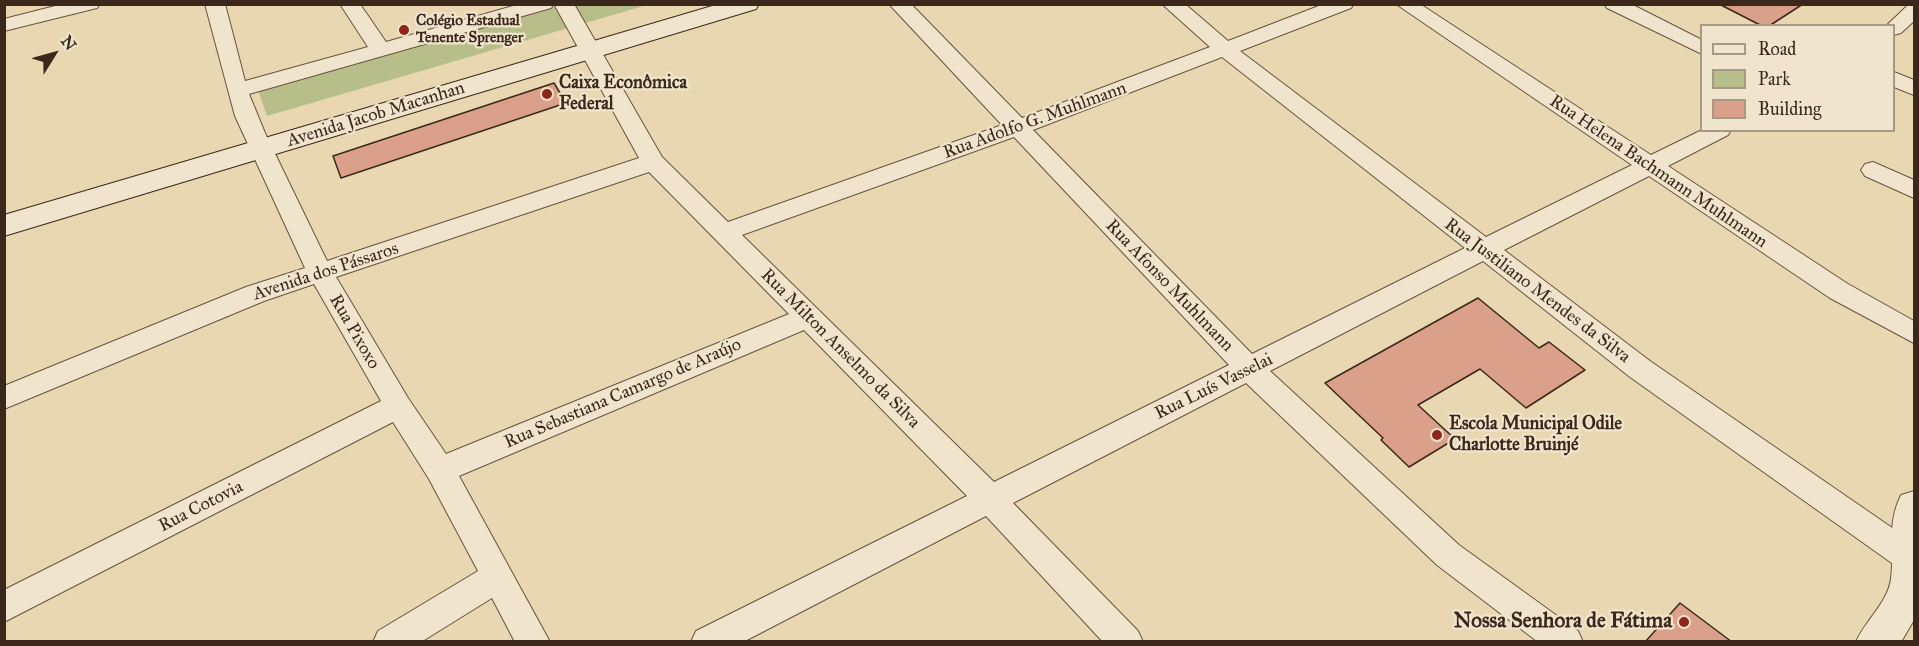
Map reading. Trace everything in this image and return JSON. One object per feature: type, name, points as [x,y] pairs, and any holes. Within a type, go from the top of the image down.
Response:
[{"type":"main road","name":"Avenida Jacob Macanhan","points":[[586,43],[688,4]]},
{"type":"main road","name":"Avenida Jacob Macanhan","points":[[4,226],[258,142],[586,43],[747,4]]},
{"type":"main road","name":"Avenida Jacob Macanhan","points":[[4,206],[258,142]]},
{"type":"main road","points":[[1877,642],[1906,598],[1911,579],[1910,524],[1914,507]]},
{"type":"street","points":[[4,25],[90,4]]},
{"type":"street","name":"Rua Pixoxo","points":[[215,4],[237,90],[258,142],[320,273],[398,406],[440,470],[532,642]]},
{"type":"street","points":[[350,4],[381,50]]},
{"type":"street","points":[[237,90],[544,4]]},
{"type":"street","name":"Rua Milton Anselmo da Silva","points":[[564,4],[653,162],[725,232],[806,318],[989,498],[1126,642]]},
{"type":"street","name":"Rua Afonso Muhlmann","points":[[899,4],[1250,369],[1348,464],[1448,555],[1566,642]]},
{"type":"street","name":"Rua Justiliano Mendes da Silva","points":[[1172,4],[1226,50],[1640,369],[1912,560]]},
{"type":"street","name":"Rua Adolfo G. Muhlmann","points":[[725,232],[1017,128],[1344,4]]},
{"type":"street","name":"Rua Helena Bachmann Muhlmann","points":[[1406,4],[1839,291],[1914,333]]},
{"type":"street","points":[[1614,4],[1700,47]]},
{"type":"street","points":[[1895,27],[1914,10]]},
{"type":"street","points":[[1895,80],[1914,88]]},
{"type":"street","name":"Rua Luís Vasselai","points":[[708,642],[1716,132]]},
{"type":"street","name":"Avenida dos Pássaros","points":[[4,398],[255,294],[653,162]]},
{"type":"street","points":[[1873,170],[1914,190]]},
{"type":"street","name":"Rua Sebastiana Camargo de Araújo","points":[[440,470],[806,318]]},
{"type":"street","name":"Rua Cotovia","points":[[4,607],[398,406]]},
{"type":"street","points":[[390,642],[496,578]]},
{"type":"green space","points":[[562,5],[647,5],[267,116],[258,90]]},
{"type":"building","points":[[1719,4],[1803,4],[1772,24],[1758,24]]},
{"type":"building","points":[[554,83],[566,103],[341,178],[333,156]]},
{"type":"building","points":[[1478,298],[1539,348],[1549,342],[1585,370],[1526,408],[1480,369],[1418,405],[1455,439],[1409,467],[1381,440],[1383,438],[1325,383]]},
{"type":"building","name":"Nossa Senhora de Fátima","points":[[1680,603],[1732,642],[1645,642]]},
{"type":"place","name":"Colégio Estadual Tenente Sprenger","points":[[404,30]]},
{"type":"place","name":"Caixa Econômica Federal","points":[[547,94]]},
{"type":"place","name":"Escola Municipal Odile Charlotte Bruinjé","points":[[1437,435]]},
{"type":"place","name":"Nossa Senhora de Fátima","points":[[1684,622]]}]
